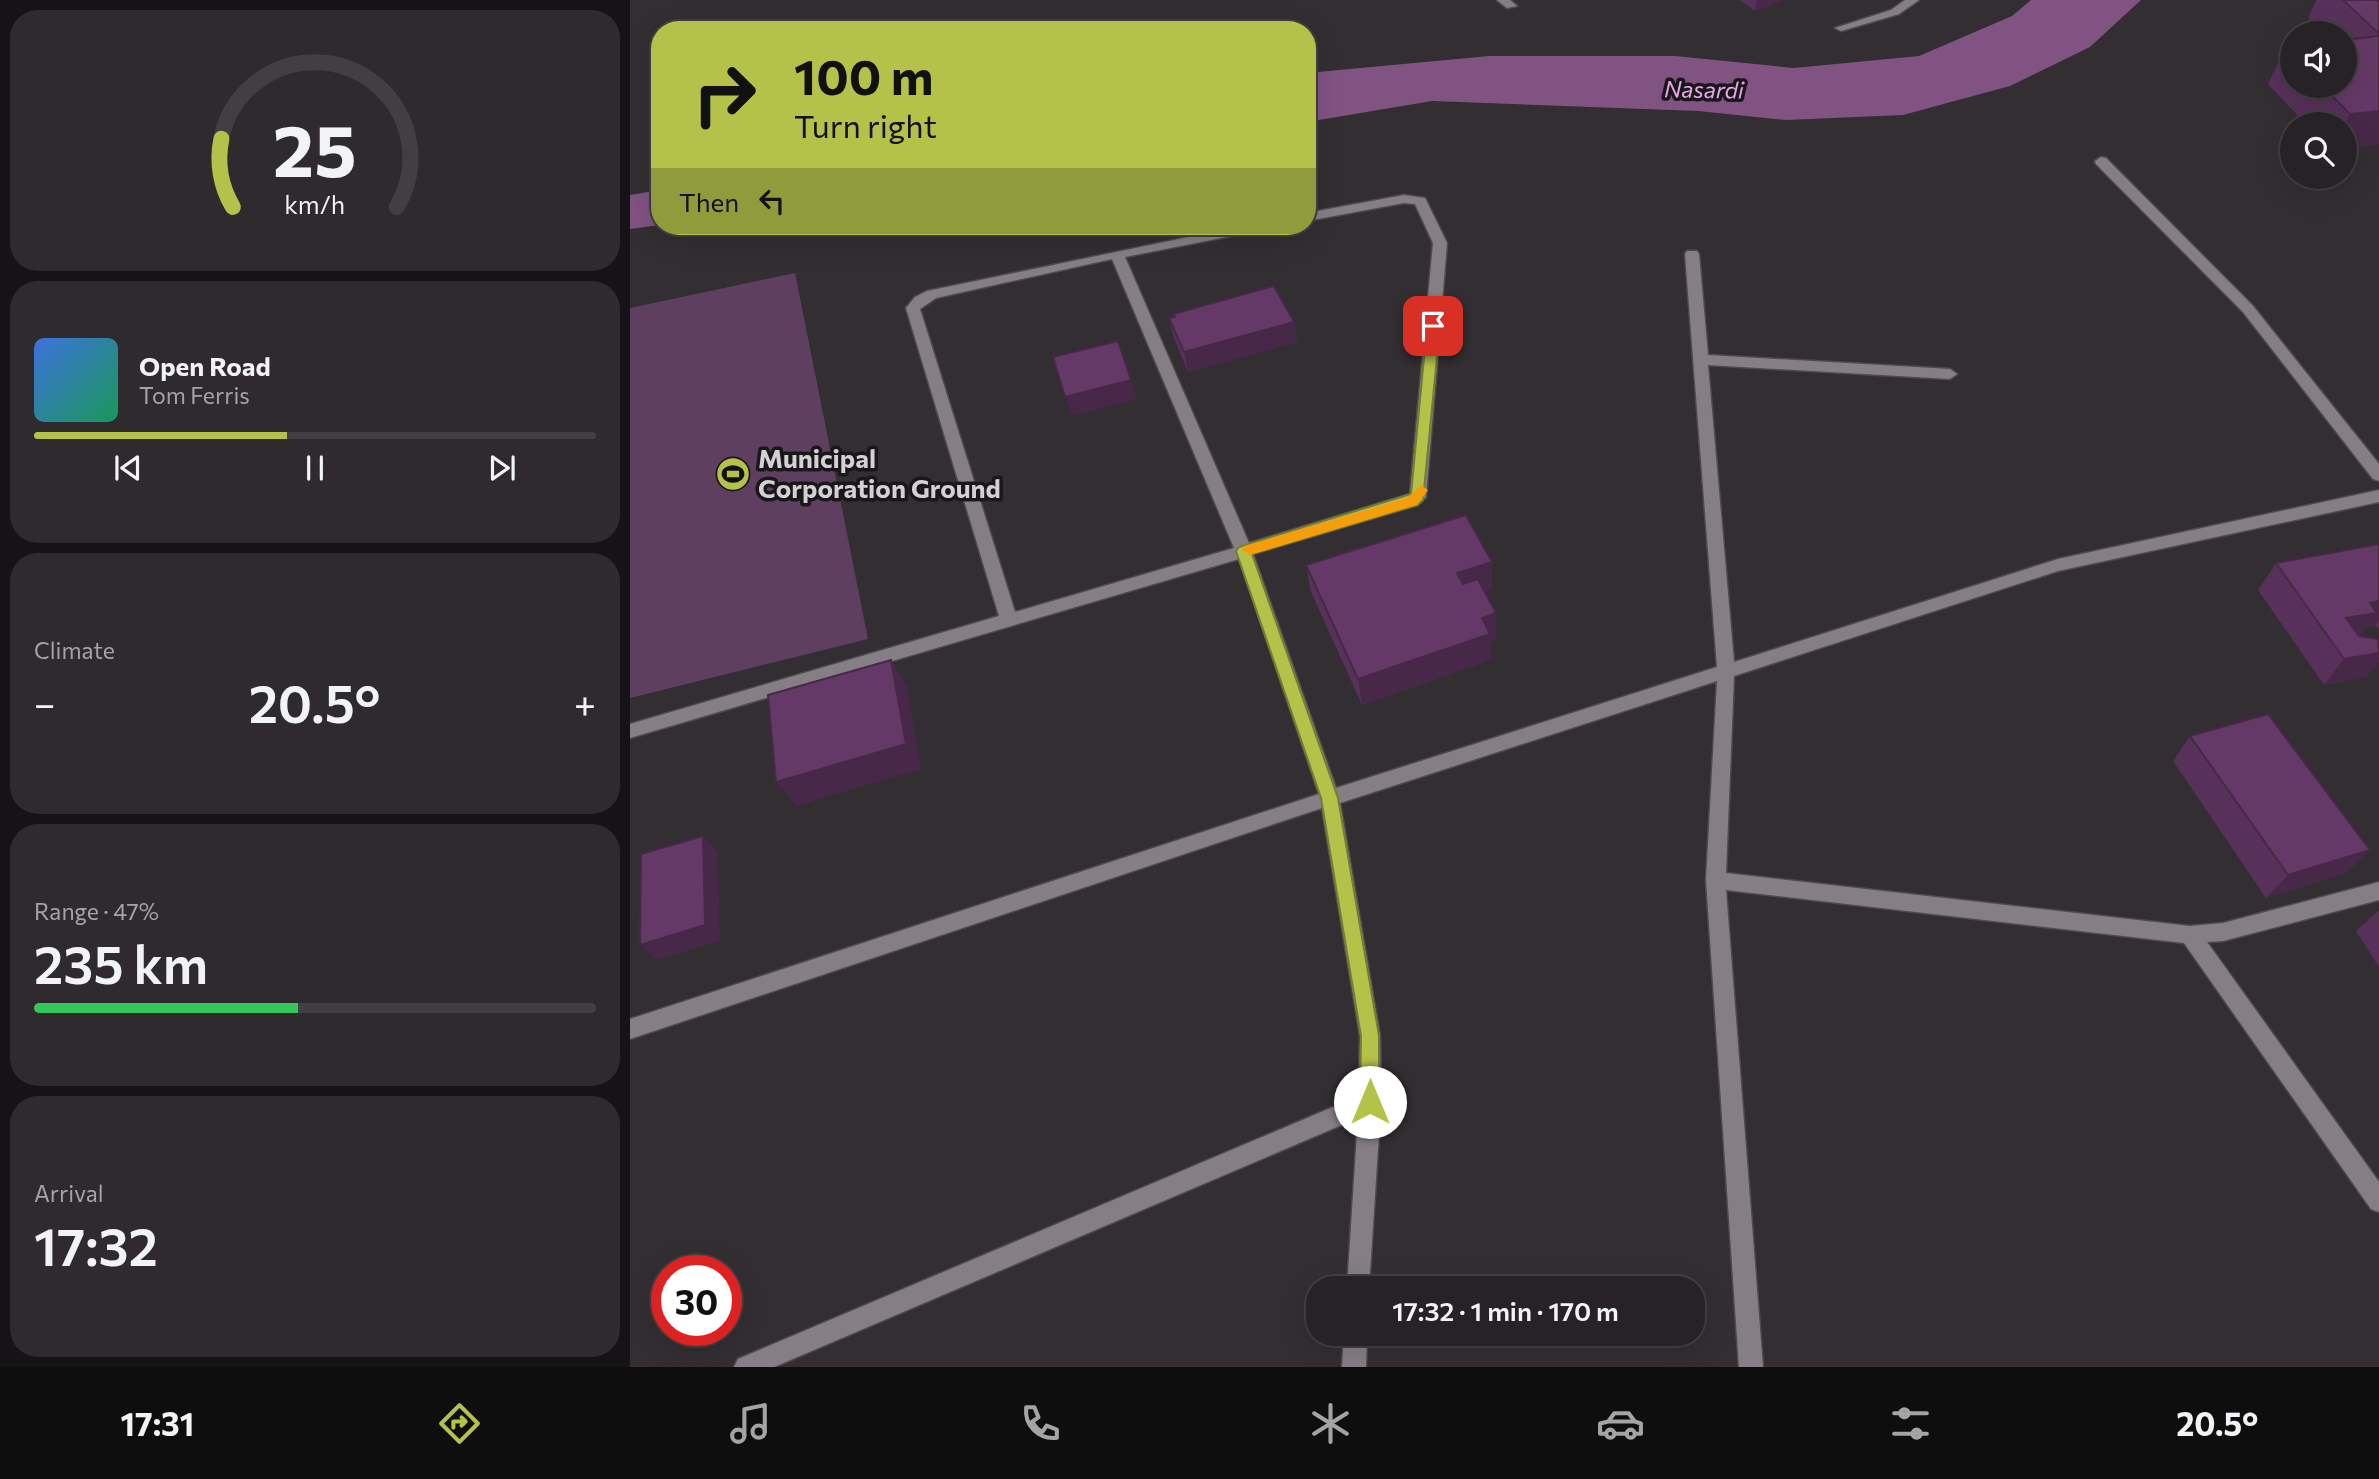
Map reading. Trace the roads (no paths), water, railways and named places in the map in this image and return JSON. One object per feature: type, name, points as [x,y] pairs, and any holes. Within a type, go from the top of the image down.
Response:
[{"type":"street","points":[[1841,28],[1895,12],[1913,0]]},
{"type":"street","points":[[2101,160],[2248,309],[2379,475]]},
{"type":"street","points":[[630,731],[1412,501],[1421,491],[1440,243],[1420,201],[1404,199],[1316,215]]},
{"type":"street","points":[[1009,620],[913,308],[920,300],[932,294],[1215,235]]},
{"type":"street","points":[[1117,254],[1244,551],[1329,798],[1370,1036],[1370,1102],[1360,1276]]},
{"type":"street","points":[[1692,254],[1726,670],[1716,880],[1751,1367]]},
{"type":"street","points":[[1701,360],[1950,374]]},
{"type":"street","points":[[630,1029],[1329,798],[2058,565],[2379,496]]},
{"type":"street","points":[[1716,880],[2190,935],[2223,932],[2379,891]]},
{"type":"street","points":[[2190,935],[2379,1201]]},
{"type":"street","points":[[746,1367],[1370,1102]]},
{"type":"street","points":[[1354,1367],[1355,1346]]},
{"type":"water","name":"Nasardi","points":[[2031,0],[2141,0],[2090,47],[2010,86],[1903,115],[1786,120],[1698,111],[1432,101],[1316,120],[1316,72],[1489,56],[1675,56],[1794,68],[1919,56],[2012,16]]},
{"type":"water","points":[[651,192],[651,226],[630,229],[630,195]]},
{"type":"place","name":"Municipal Corporation Ground","points":[[733,474]]}]
